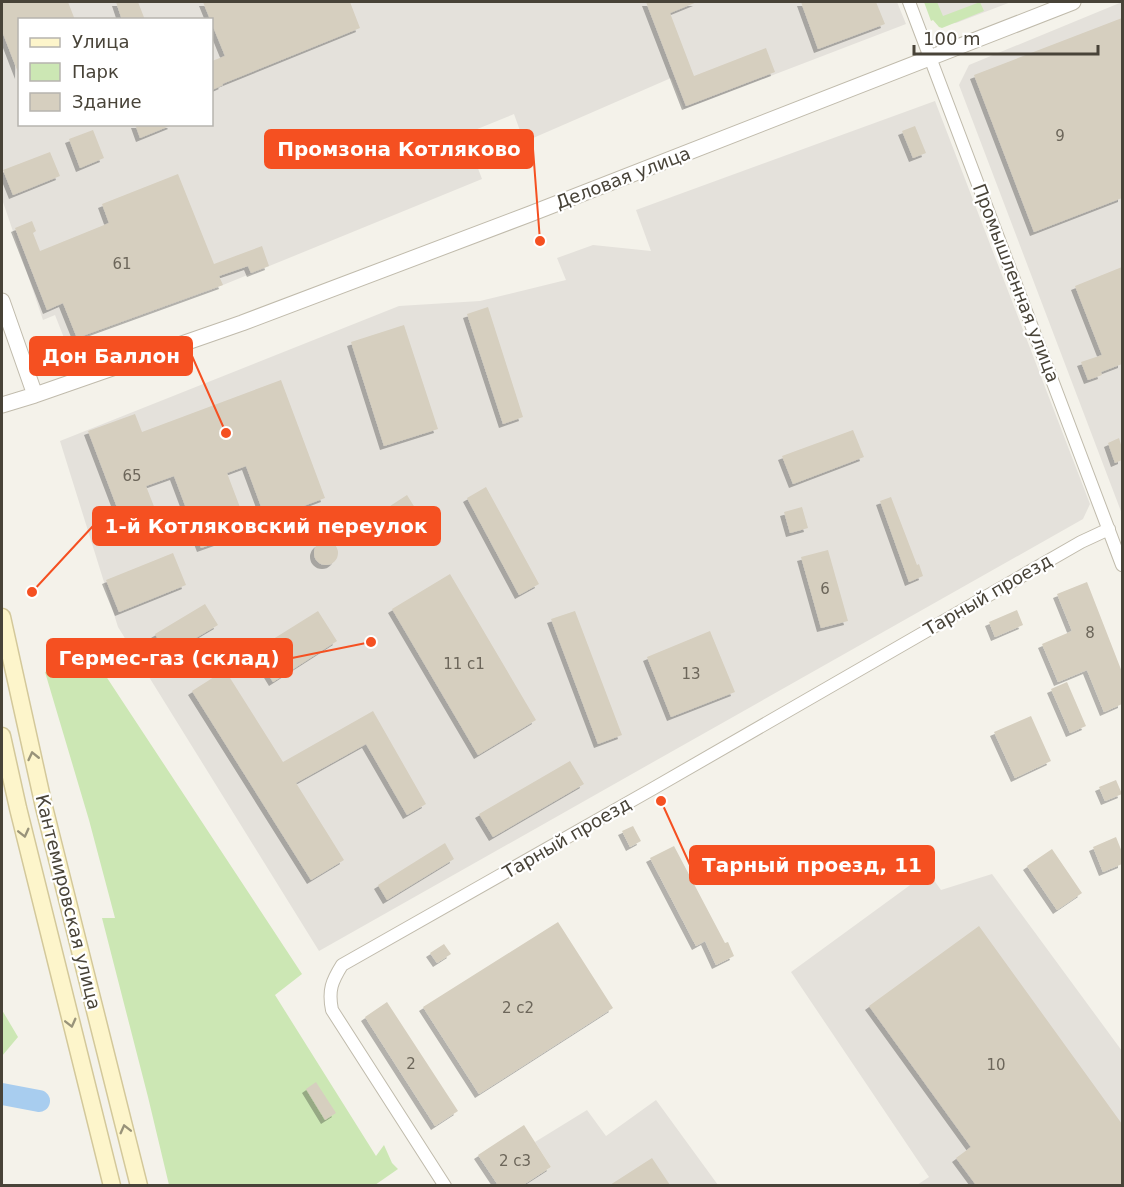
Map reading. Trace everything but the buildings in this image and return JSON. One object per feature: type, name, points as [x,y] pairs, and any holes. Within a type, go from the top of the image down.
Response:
[{"type":"main road","name":"Кантемировская улица","points":[[2,617],[47,818],[139,1185]]},
{"type":"main road","name":"Кантемировская улица","points":[[2,736],[23,830],[112,1185]]},
{"type":"street","name":"Промышленная улица","points":[[909,2],[1122,565]]},
{"type":"street","name":"Деловая улица","points":[[2,408],[250,320],[541,210],[1073,2]]},
{"type":"street","points":[[2,301],[35,395]]},
{"type":"street","name":"Тарный проезд","points":[[445,1185],[332,1010],[329,997],[333,979],[342,964],[635,799],[1081,542],[1109,529]]},
{"type":"shaded area","points":[[2,2],[897,2],[906,24],[684,109],[671,78],[524,142],[514,114],[465,134],[482,179],[223,285],[66,343],[55,315],[43,320],[2,199]]},
{"type":"shaded area","points":[[931,2],[1011,2],[956,23],[944,24]]},
{"type":"shaded area","points":[[1122,2],[1122,514],[959,85],[969,65]]},
{"type":"shaded area","points":[[935,101],[1090,504],[1083,519],[319,951],[118,627],[60,441],[399,306],[480,301],[566,280],[557,258],[593,245],[651,251],[636,210]]},
{"type":"shaded area","points":[[928,872],[941,890],[992,874],[1122,1051],[1122,1185],[917,1185],[929,1177],[791,972]]},
{"type":"shaded area","points":[[656,1100],[718,1185],[523,1186],[551,1167],[535,1142],[587,1110],[606,1136]]},
{"type":"green space","points":[[924,2],[937,2],[943,16],[980,2],[984,11],[942,28],[933,20],[931,21]]},
{"type":"green space","points":[[92,655],[302,974],[275,995],[376,1156],[384,1145],[392,1163],[398,1169],[375,1185],[169,1185],[102,918],[115,918],[89,820],[45,672]]},
{"type":"green space","points":[[2,1010],[18,1037],[2,1056]]},
{"type":"waterway","points":[[2,1094],[39,1101]]},
{"type":"place","name":"Промзона Котляково","points":[[540,241]]},
{"type":"place","name":"Дон Баллон","points":[[226,433]]},
{"type":"place","name":"1-й Котляковский переулок","points":[[32,592]]},
{"type":"place","name":"Гермес-газ (склад)","points":[[371,642]]},
{"type":"place","name":"Тарный проезд, 11","points":[[661,801]]}]
